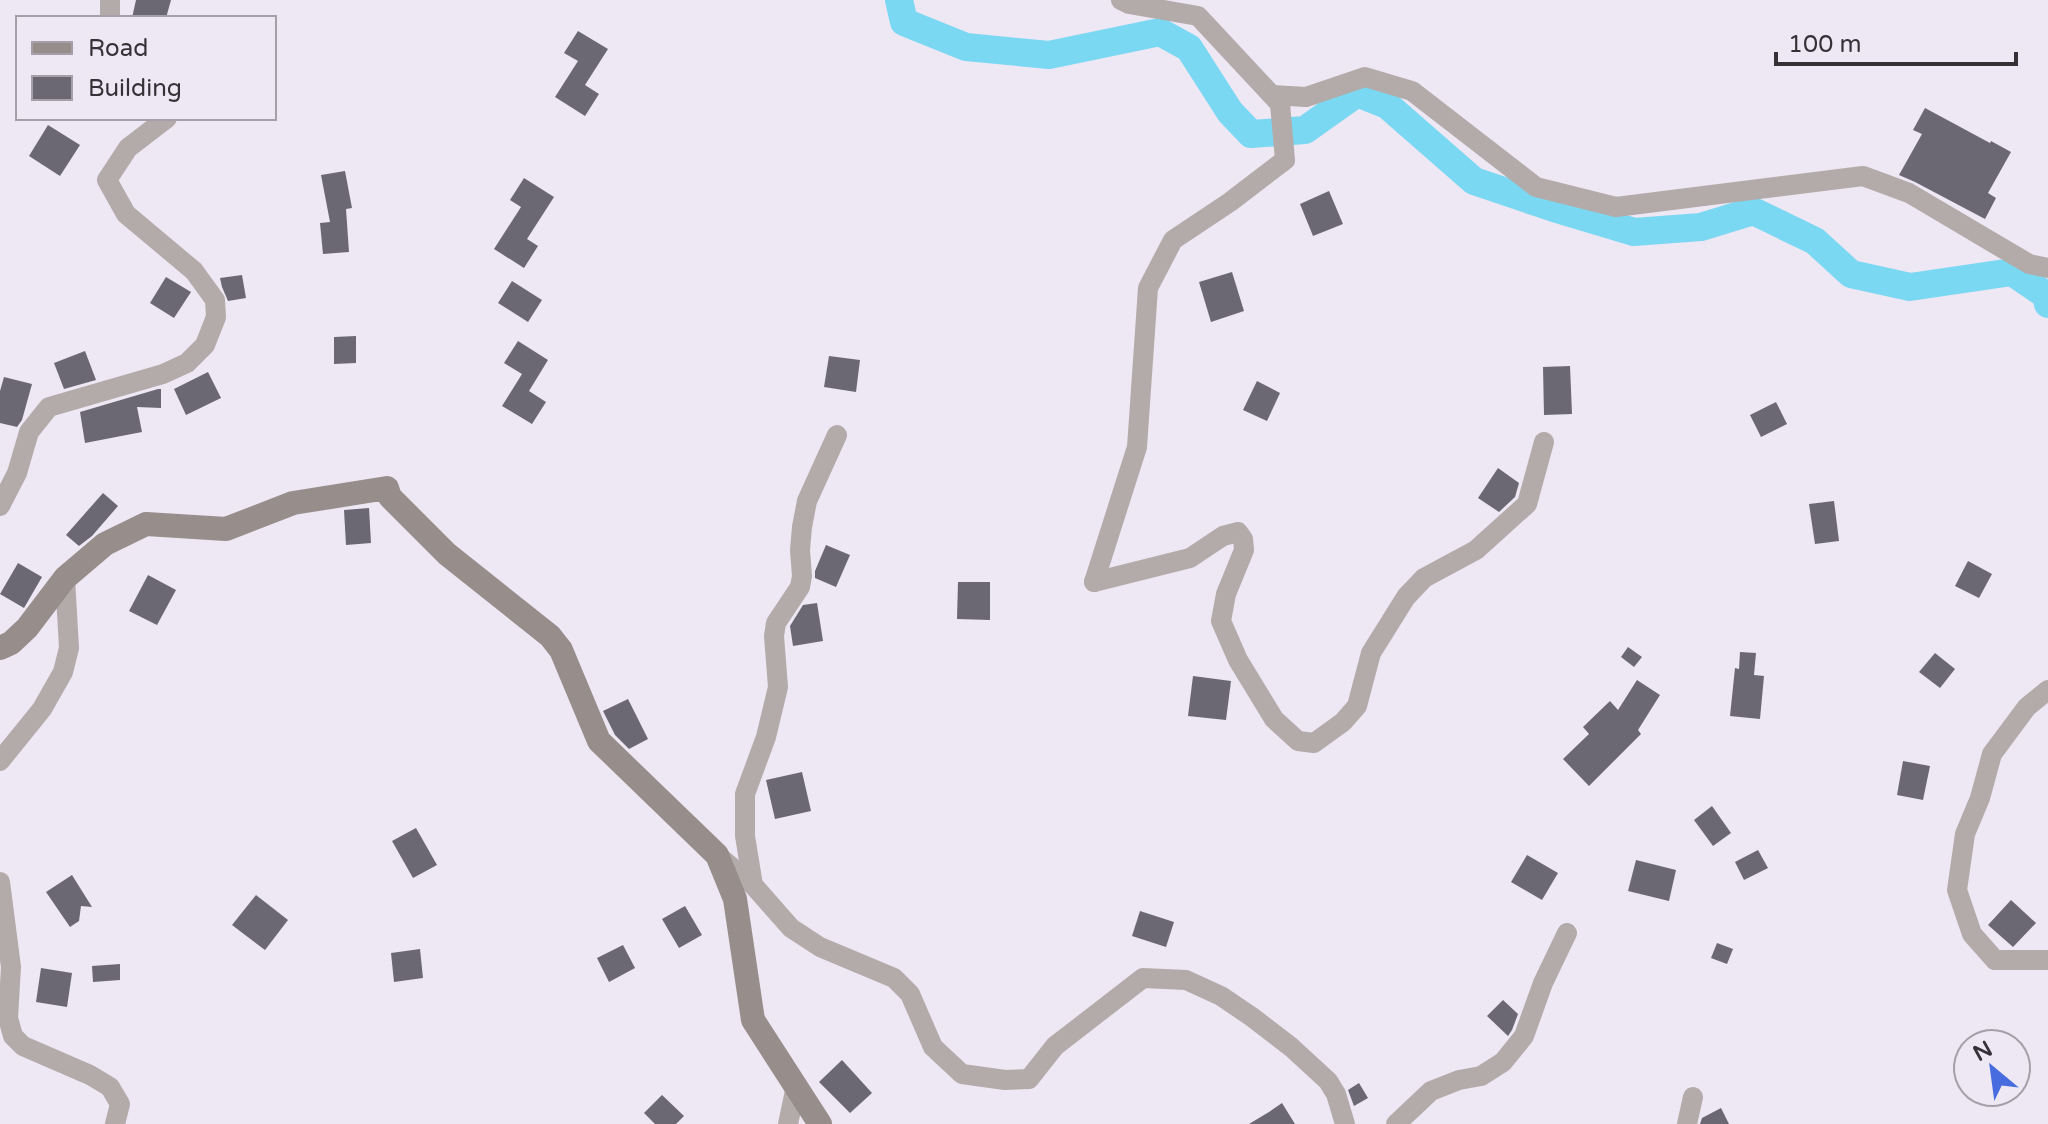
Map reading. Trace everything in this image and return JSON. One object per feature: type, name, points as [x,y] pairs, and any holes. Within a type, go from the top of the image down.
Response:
[{"type":"street","points":[[1121,0],[1198,16],[1276,100],[1285,160],[1173,240],[1148,288],[1137,447],[1094,582],[1190,558],[1223,536],[1238,532],[1243,539],[1244,550],[1226,594],[1221,621],[1238,660],[1274,719],[1298,741],[1314,743],[1343,722],[1357,706],[1371,653],[1406,597],[1424,578],[1476,550],[1527,504],[1544,442]]},
{"type":"street","points":[[1276,100],[1306,97],[1365,77],[1412,91],[1536,187],[1616,207],[1863,176],[1909,193],[2029,264],[2048,268]]},
{"type":"street","points":[[0,506],[17,473],[29,432],[49,407],[163,374],[187,363],[205,345],[216,317],[215,300],[194,271],[126,214],[107,180],[128,148],[164,120]]},
{"type":"street","points":[[753,885],[745,836],[745,794],[766,737],[778,687],[774,636],[776,623],[800,587],[801,538],[807,501],[837,435]]},
{"type":"street","points":[[0,648],[11,643],[27,628],[65,578],[105,544],[146,524],[226,529],[293,503],[387,488],[390,497],[447,554],[550,636],[561,650],[599,741],[717,855],[753,885],[791,928],[820,947],[894,978],[910,994],[933,1047],[962,1074],[1005,1080],[1029,1079],[1055,1046],[1143,978],[1186,980],[1221,996],[1321,1073],[1336,1094],[1345,1124]]},
{"type":"street","points":[[0,761],[42,709],[63,672],[69,648],[65,578]]},
{"type":"street","points":[[2048,690],[2027,707],[1992,754],[1980,798],[1965,834],[1957,890],[1972,934],[1995,960],[2048,960]]},
{"type":"street","points":[[717,855],[735,899],[753,1020],[820,1124]]},
{"type":"street","points":[[0,882],[11,967],[4,1013],[13,1036],[23,1046],[110,1087],[120,1104],[115,1124]]},
{"type":"street","points":[[1396,1124],[1431,1091],[1459,1080],[1481,1076],[1503,1062],[1524,1036],[1543,983],[1567,933]]},
{"type":"street","points":[[788,1124],[796,1086]]},
{"type":"street","points":[[1687,1124],[1693,1097]]},
{"type":"building","points":[[136,0],[171,0],[167,16],[132,16]]},
{"type":"building","points":[[578,31],[608,49],[585,85],[599,94],[585,116],[555,97],[578,61],[564,53]]},
{"type":"building","points":[[1925,108],[2011,152],[1988,193],[1996,198],[1985,219],[1899,175],[1922,134],[1913,130]]},
{"type":"building","points":[[48,125],[80,145],[60,176],[29,156]]},
{"type":"building","points":[[345,171],[352,208],[346,209],[349,252],[323,254],[320,223],[330,222],[321,175]]},
{"type":"building","points":[[524,178],[554,197],[527,239],[538,246],[524,268],[494,249],[521,207],[510,200]]},
{"type":"building","points":[[1329,191],[1343,224],[1313,236],[1300,204]]},
{"type":"building","points":[[1232,272],[1244,311],[1211,322],[1199,282]]},
{"type":"building","points":[[242,275],[246,298],[228,301],[220,278]]},
{"type":"building","points":[[166,277],[191,292],[174,318],[150,303]]},
{"type":"building","points":[[512,281],[542,300],[528,322],[498,303]]},
{"type":"building","points":[[356,336],[356,363],[334,364],[334,337]]},
{"type":"building","points":[[518,341],[548,360],[529,391],[546,402],[532,424],[502,406],[522,374],[504,363]]},
{"type":"building","points":[[85,351],[96,380],[64,389],[54,363]]},
{"type":"building","points":[[829,356],[860,360],[856,392],[824,387]]},
{"type":"building","points":[[1570,366],[1572,414],[1544,415],[1543,367]]},
{"type":"building","points":[[208,372],[221,398],[186,415],[174,389]]},
{"type":"building","points":[[4,377],[32,384],[22,420],[17,427],[0,423],[0,391]]},
{"type":"building","points":[[1257,381],[1280,393],[1267,421],[1243,410]]},
{"type":"building","points":[[161,389],[161,408],[137,407],[142,432],[85,443],[80,412]]},
{"type":"building","points":[[1776,402],[1787,424],[1761,437],[1750,415]]},
{"type":"building","points":[[1498,468],[1519,483],[1515,497],[1499,512],[1478,498]]},
{"type":"building","points":[[103,493],[118,506],[79,546],[66,535]]},
{"type":"building","points":[[1834,501],[1839,541],[1815,544],[1809,504]]},
{"type":"building","points":[[369,508],[371,543],[346,545],[344,510]]},
{"type":"building","points":[[826,545],[850,555],[836,587],[815,578]]},
{"type":"building","points":[[1968,561],[1992,574],[1979,598],[1955,586]]},
{"type":"building","points":[[18,563],[42,577],[24,608],[0,594]]},
{"type":"building","points":[[148,575],[176,590],[157,625],[129,611]]},
{"type":"building","points":[[958,582],[990,582],[990,620],[957,619]]},
{"type":"building","points":[[817,603],[823,641],[793,646],[790,626],[803,605]]},
{"type":"building","points":[[1628,647],[1642,657],[1634,667],[1621,657]]},
{"type":"building","points":[[1740,652],[1756,653],[1754,675],[1764,676],[1760,719],[1730,716],[1735,668],[1739,669]]},
{"type":"building","points":[[1935,653],[1955,669],[1940,688],[1919,672]]},
{"type":"building","points":[[1193,676],[1231,681],[1226,720],[1188,716]]},
{"type":"building","points":[[1637,680],[1660,695],[1638,730],[1641,734],[1589,786],[1563,759],[1589,734],[1583,727],[1610,701],[1618,710]]},
{"type":"building","points":[[628,699],[648,739],[629,749],[615,735],[603,711]]},
{"type":"building","points":[[1903,761],[1930,766],[1923,800],[1897,795]]},
{"type":"building","points":[[802,772],[811,811],[775,819],[766,780]]},
{"type":"building","points":[[1712,806],[1731,833],[1713,846],[1694,820]]},
{"type":"building","points":[[416,828],[437,865],[413,878],[392,841]]},
{"type":"building","points":[[1758,850],[1768,868],[1744,880],[1735,862]]},
{"type":"building","points":[[1527,855],[1558,873],[1542,900],[1511,882]]},
{"type":"building","points":[[1636,860],[1676,870],[1669,901],[1628,891]]},
{"type":"building","points":[[72,875],[92,907],[81,906],[79,921],[70,927],[46,892]]},
{"type":"building","points":[[256,895],[288,920],[265,950],[232,925]]},
{"type":"building","points":[[2011,900],[2036,923],[2013,947],[1988,925]]},
{"type":"building","points":[[685,906],[702,935],[679,948],[662,919]]},
{"type":"building","points":[[1140,911],[1174,922],[1166,947],[1132,936]]},
{"type":"building","points":[[1717,943],[1733,949],[1727,964],[1711,958]]},
{"type":"building","points":[[623,945],[635,968],[609,982],[597,958]]},
{"type":"building","points":[[420,949],[423,978],[394,982],[391,953]]},
{"type":"building","points":[[120,964],[120,980],[93,982],[92,966]]},
{"type":"building","points":[[41,968],[72,973],[67,1007],[36,1002]]},
{"type":"building","points":[[1503,1000],[1518,1014],[1508,1036],[1487,1016]]},
{"type":"building","points":[[842,1060],[872,1093],[850,1113],[819,1082]]},
{"type":"building","points":[[1359,1083],[1368,1098],[1354,1106],[1348,1090]]},
{"type":"building","points":[[662,1095],[684,1116],[676,1124],[655,1124],[644,1113]]},
{"type":"building","points":[[1282,1103],[1295,1124],[1249,1124],[1269,1112]]},
{"type":"building","points":[[1721,1108],[1729,1124],[1700,1124],[1702,1118]]},
{"type":"waterway","points":[[899,0],[904,22],[966,47],[1049,55],[1160,32],[1189,48],[1230,112],[1251,134],[1305,130],[1357,93],[1387,105],[1474,181],[1554,208],[1634,232],[1701,227],[1753,211],[1815,241],[1851,274],[1910,287],[2012,272],[2046,295],[2048,304]]}]
